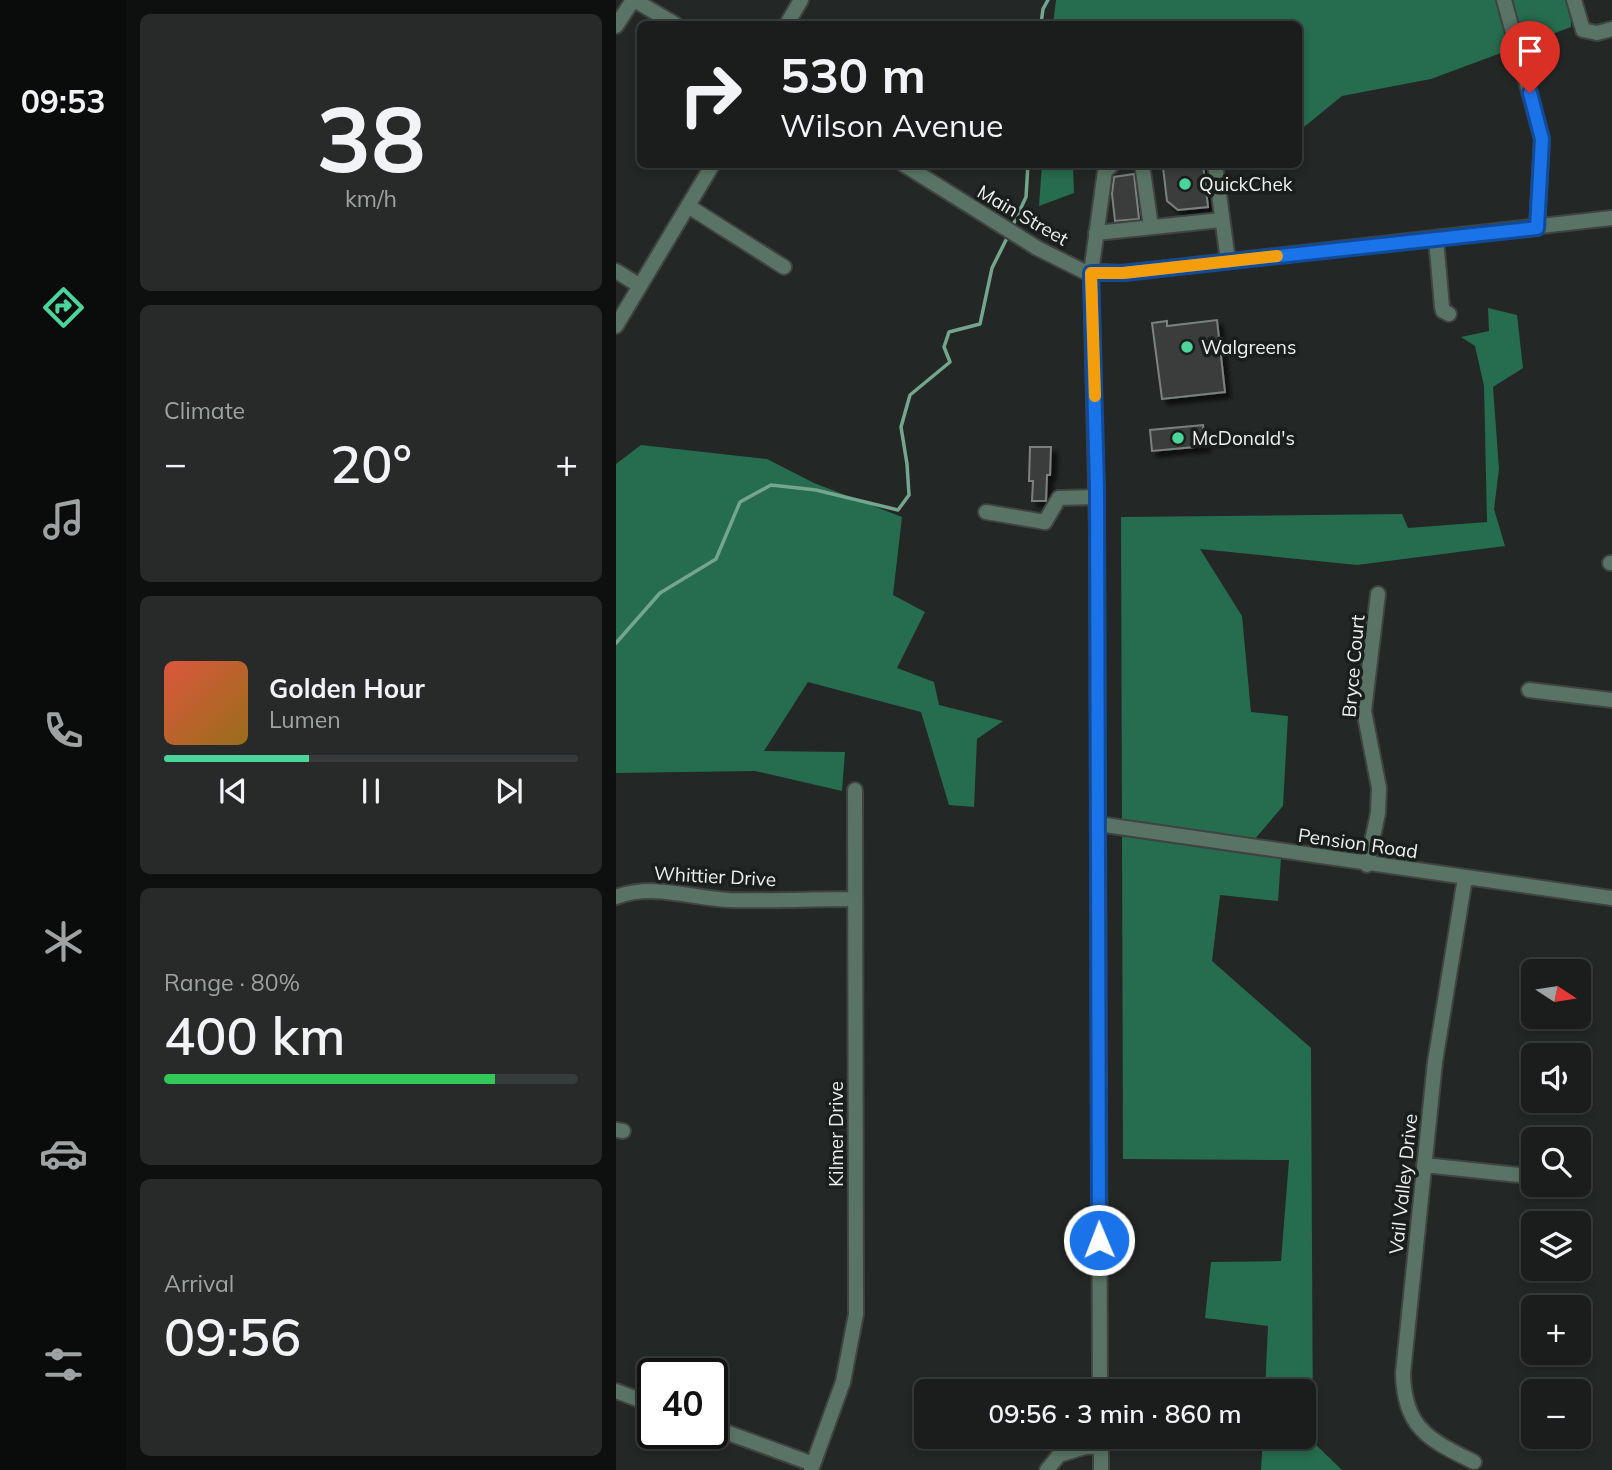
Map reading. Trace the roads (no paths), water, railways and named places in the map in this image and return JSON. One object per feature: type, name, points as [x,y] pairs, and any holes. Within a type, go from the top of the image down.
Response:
[{"type":"street","points":[[616,26],[634,0],[670,21]]},
{"type":"street","points":[[789,21],[801,0]]},
{"type":"street","points":[[1504,0],[1542,139],[1537,228]]},
{"type":"street","points":[[1574,0],[1583,30],[1597,33],[1612,29]]},
{"type":"street","points":[[616,326],[711,168]]},
{"type":"street","name":"Main Street","points":[[909,168],[1027,241],[1091,273]]},
{"type":"street","points":[[1100,1379],[1097,496],[1091,273],[1105,172],[1108,168]]},
{"type":"street","points":[[1143,168],[1151,228]]},
{"type":"street","points":[[1216,168],[1228,261]]},
{"type":"street","points":[[688,206],[784,267]]},
{"type":"street","points":[[1091,273],[1123,273],[1612,218]]},
{"type":"street","points":[[1096,233],[1222,220]]},
{"type":"street","points":[[1436,239],[1442,307],[1443,311],[1449,314]]},
{"type":"street","points":[[616,271],[640,286]]},
{"type":"street","points":[[986,512],[1045,522],[1059,498],[1097,496]]},
{"type":"street","name":"Bryce Court","points":[[1367,864],[1378,813],[1378,788],[1364,711],[1378,594]]},
{"type":"street","points":[[1529,690],[1612,700]]},
{"type":"street","name":"Kilmer Drive","points":[[812,1467],[843,1382],[856,1314],[855,790]]},
{"type":"street","name":"Pension Road","points":[[1098,824],[1612,898]]},
{"type":"street","name":"Vail Valley Drive","points":[[1465,878],[1435,1062],[1403,1373],[1409,1410],[1428,1438],[1474,1462]]},
{"type":"street","name":"Whittier Drive","points":[[616,897],[657,890],[727,900],[854,898]]},
{"type":"street","points":[[1424,1165],[1519,1175]]},
{"type":"street","points":[[616,1391],[637,1399]]},
{"type":"street","points":[[728,1433],[812,1467]]},
{"type":"street","points":[[1047,1470],[1059,1455],[1078,1449]]},
{"type":"street","points":[[1101,1449],[1101,1470]]},
{"type":"waterway","points":[[1041,21],[1048,0]]},
{"type":"waterway","points":[[1012,227],[1026,197],[1028,168]]},
{"type":"waterway","points":[[616,643],[660,593],[716,559],[740,502],[771,485],[816,490],[898,510],[909,495],[901,427],[910,395],[950,362],[944,347],[949,332],[980,324],[992,268],[1009,234]]},
{"type":"place","name":"QuickChek","points":[[1185,184]]},
{"type":"place","name":"Walgreens","points":[[1187,347]]},
{"type":"place","name":"McDonald's","points":[[1178,438]]}]
